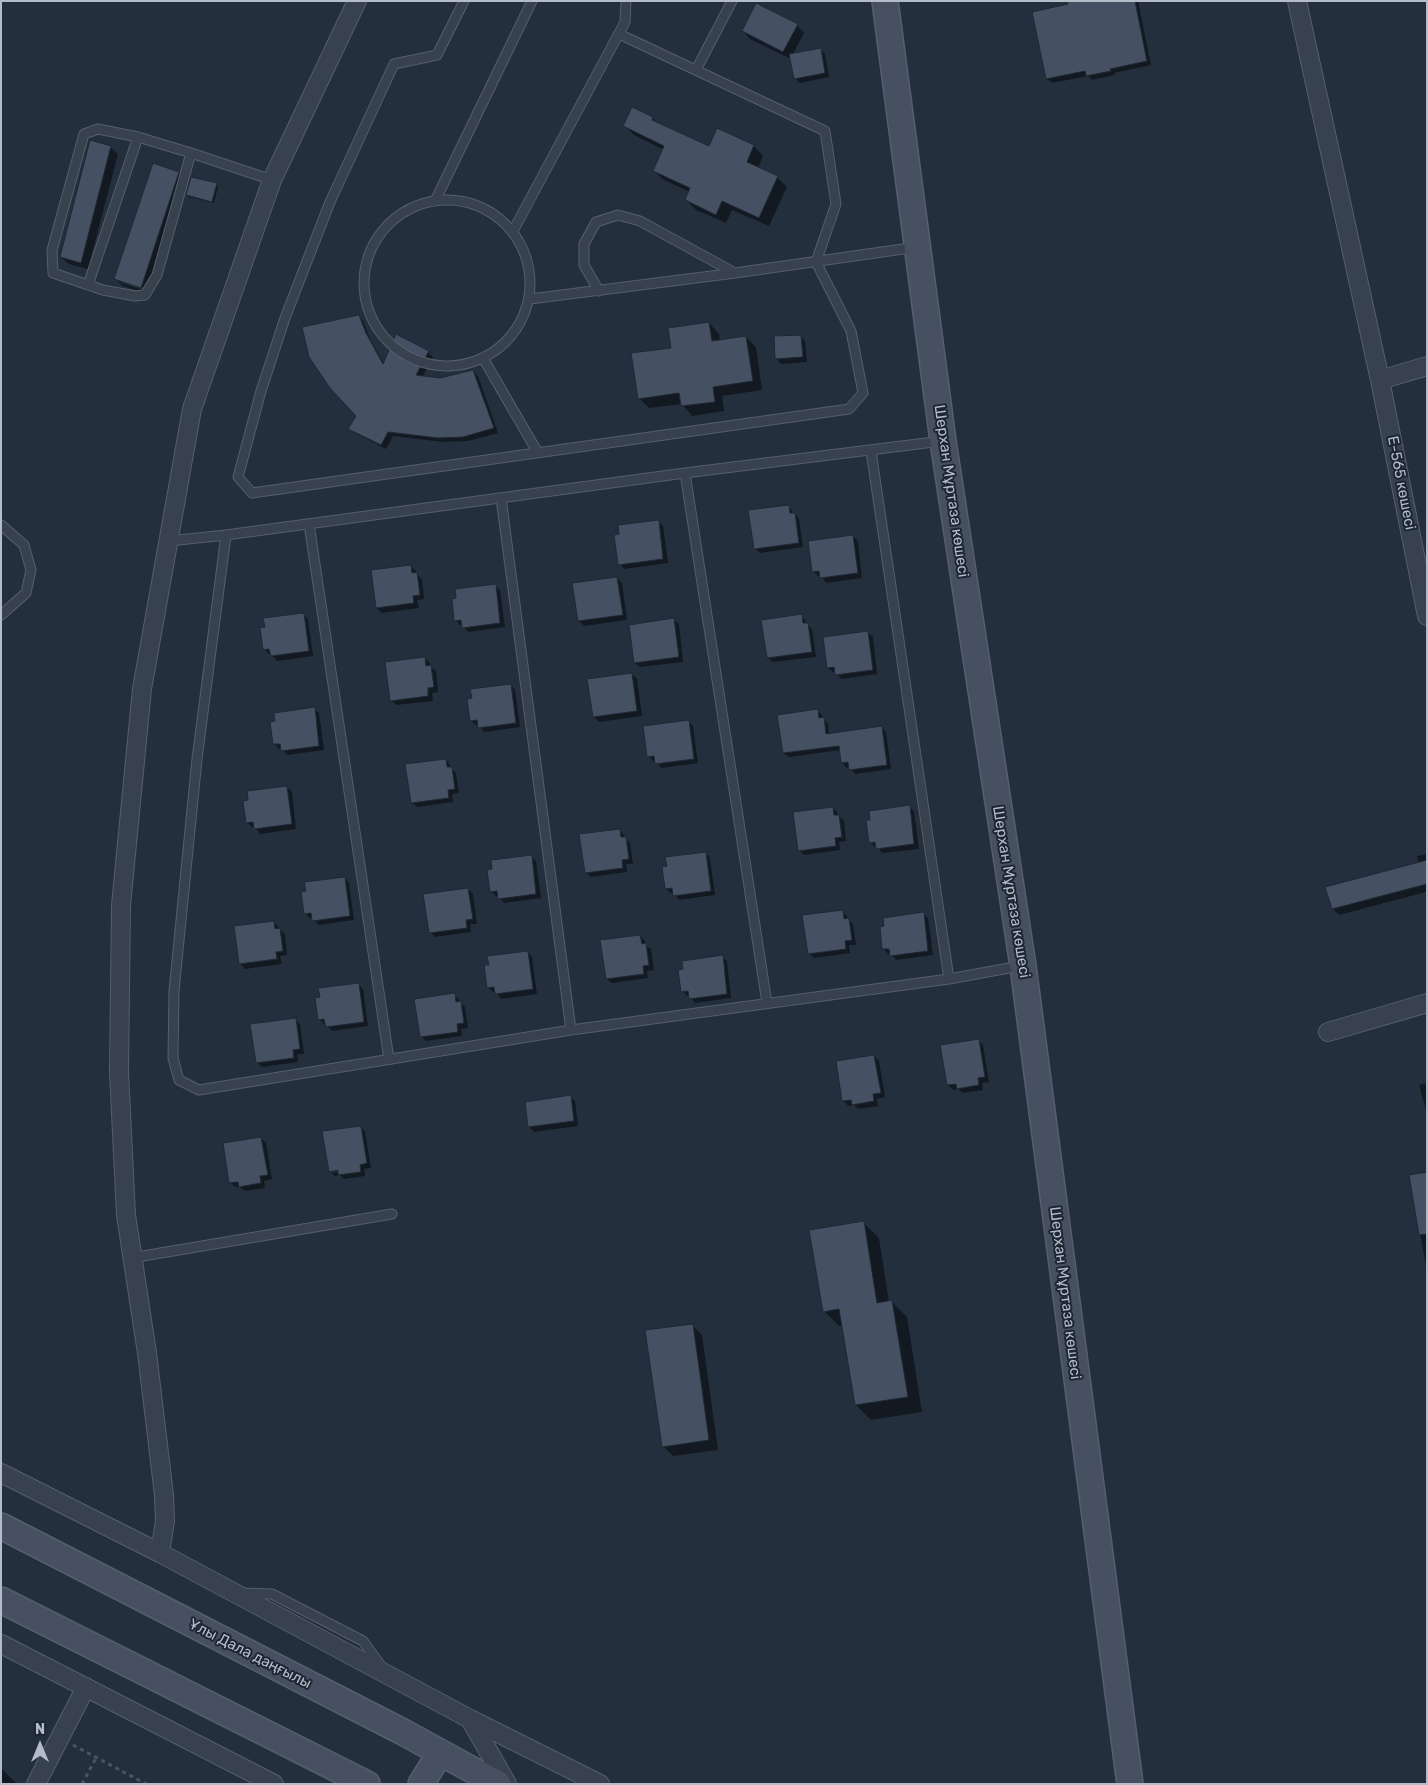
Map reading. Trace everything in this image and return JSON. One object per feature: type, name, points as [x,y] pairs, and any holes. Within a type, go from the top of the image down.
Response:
[{"type":"main road","name":"Шерхан Мұртаза көшесі","points":[[885,1],[943,441],[1023,966],[1130,1784]]},
{"type":"main road","name":"Ұлы Дала даңғылы","points":[[1,1526],[403,1732],[498,1784]]},
{"type":"main road","points":[[1,1600],[367,1784]]},
{"type":"main road","points":[[421,1784],[440,1753]]},
{"type":"street","points":[[160,1553],[165,1521],[164,1495],[147,1353],[126,1214],[119,1072],[121,905],[142,690],[192,409],[272,180],[357,1]]},
{"type":"street","name":"Е-565 көшесі","points":[[1297,1],[1380,380],[1427,616]]},
{"type":"street","points":[[1380,380],[1427,366]]},
{"type":"street","points":[[1328,1032],[1427,1003]]},
{"type":"street","points":[[1,1473],[160,1553],[388,1675],[600,1784]]},
{"type":"street","points":[[1,1644],[274,1784]]},
{"type":"street","points":[[36,1784],[86,1687]]},
{"type":"street","points":[[470,1718],[507,1784]]},
{"type":"lane","points":[[464,1],[437,55],[394,64],[330,202],[289,309],[261,391],[238,477],[252,493],[849,409],[862,393],[851,331],[816,262],[836,204],[824,131],[619,34]]},
{"type":"lane","points":[[436,199],[532,1]]},
{"type":"lane","points":[[513,231],[625,22],[626,1]]},
{"type":"lane","points":[[696,70],[732,1]]},
{"type":"lane","points":[[191,153],[157,275],[145,295],[135,296],[103,290],[53,272],[52,250],[84,134],[98,129],[138,137],[191,153],[272,180]]},
{"type":"lane","points":[[88,285],[138,137]]},
{"type":"lane","points":[[436,199],[465,200],[492,212],[513,231],[525,251],[530,273],[530,299],[520,323],[502,345],[483,358],[451,366],[428,365],[406,358],[389,345],[377,329],[366,303],[363,275],[370,248],[386,224],[409,207],[436,199]]},
{"type":"lane","points":[[599,291],[584,265],[584,244],[596,222],[618,215],[640,221],[735,273]]},
{"type":"lane","points":[[530,299],[918,247]]},
{"type":"lane","points":[[483,358],[538,453]]},
{"type":"lane","points":[[170,541],[943,441]]},
{"type":"lane","points":[[871,451],[949,979]]},
{"type":"lane","points":[[685,473],[767,1003]]},
{"type":"lane","points":[[501,498],[571,1030]]},
{"type":"lane","points":[[309,524],[389,1059]]},
{"type":"lane","points":[[1,525],[24,545],[30,570],[26,592],[1,615]]},
{"type":"lane","points":[[226,535],[197,758],[174,991],[173,1058],[180,1080],[199,1090],[571,1030],[949,979],[1023,966]]},
{"type":"lane","points":[[132,1258],[392,1214]]},
{"type":"path","points":[[60,1738],[146,1784]]},
{"type":"path","points":[[82,1784],[96,1758]]},
{"type":"building","points":[[1067,1],[1135,1],[1147,61],[1086,76],[1085,71],[1046,79],[1032,12],[1068,4]]},
{"type":"building","points":[[756,3],[798,24],[783,52],[742,31]]},
{"type":"building","points":[[821,48],[825,73],[794,79],[789,54]]},
{"type":"building","points":[[632,107],[653,117],[652,120],[709,146],[717,128],[754,145],[747,162],[778,176],[759,218],[722,201],[716,215],[685,200],[690,188],[653,171],[664,146],[623,126]]},
{"type":"building","points":[[90,140],[111,146],[81,263],[60,257]]},
{"type":"building","points":[[153,163],[179,172],[141,288],[114,279]]},
{"type":"building","points":[[191,177],[217,183],[212,202],[186,195]]},
{"type":"building","points":[[359,315],[366,333],[383,364],[396,334],[429,351],[416,375],[440,378],[473,370],[494,428],[463,437],[438,438],[388,432],[381,445],[348,429],[356,416],[330,388],[309,357],[302,327]]},
{"type":"building","points":[[709,322],[712,341],[746,336],[753,381],[713,387],[715,402],[681,406],[679,393],[638,399],[631,353],[671,348],[668,328]]},
{"type":"building","points":[[801,335],[803,357],[775,359],[774,336]]},
{"type":"building","points":[[789,505],[790,513],[795,513],[799,543],[754,549],[748,510]]},
{"type":"building","points":[[659,520],[663,559],[618,565],[614,535],[619,534],[618,525]]},
{"type":"building","points":[[853,535],[858,573],[820,578],[819,571],[812,572],[808,541]]},
{"type":"building","points":[[411,565],[412,573],[417,572],[420,595],[413,596],[414,603],[376,608],[371,570]]},
{"type":"building","points":[[617,577],[623,615],[578,621],[572,583]]},
{"type":"building","points":[[496,584],[500,623],[462,628],[461,620],[454,621],[452,599],[456,598],[455,589]]},
{"type":"building","points":[[304,613],[309,651],[271,656],[269,649],[263,650],[260,628],[265,627],[263,618]]},
{"type":"building","points":[[802,614],[803,623],[808,623],[812,652],[767,658],[761,620]]},
{"type":"building","points":[[674,618],[679,657],[634,663],[629,625]]},
{"type":"building","points":[[868,631],[873,670],[835,675],[834,667],[827,668],[823,637]]},
{"type":"building","points":[[425,657],[426,666],[431,665],[434,687],[428,688],[428,696],[390,701],[385,662]]},
{"type":"building","points":[[632,673],[637,711],[593,717],[587,679]]},
{"type":"building","points":[[511,684],[516,723],[478,728],[477,720],[470,721],[467,699],[472,698],[470,689]]},
{"type":"building","points":[[315,707],[319,746],[281,751],[280,744],[273,744],[270,722],[275,721],[274,713]]},
{"type":"building","points":[[818,709],[819,718],[824,717],[826,734],[882,726],[887,765],[849,770],[848,762],[841,763],[839,746],[783,753],[777,715]]},
{"type":"building","points":[[689,720],[694,759],[655,764],[654,756],[647,757],[643,726]]},
{"type":"building","points":[[446,759],[447,767],[452,767],[455,789],[448,790],[449,798],[411,803],[405,764]]},
{"type":"building","points":[[287,786],[292,824],[254,829],[253,822],[246,823],[243,801],[248,800],[247,791]]},
{"type":"building","points":[[910,805],[914,844],[876,849],[875,842],[869,843],[866,820],[870,820],[869,811]]},
{"type":"building","points":[[833,807],[834,815],[839,815],[842,837],[835,838],[836,846],[798,851],[793,812]]},
{"type":"building","points":[[620,829],[621,837],[626,837],[629,859],[622,860],[623,868],[585,873],[579,834]]},
{"type":"building","points":[[706,852],[711,891],[673,896],[672,888],[665,889],[662,867],[667,866],[665,857]]},
{"type":"building","points":[[532,855],[536,894],[498,899],[497,891],[490,892],[487,870],[492,869],[491,860]]},
{"type":"building","points":[[1427,860],[1427,884],[1332,909],[1325,887]]},
{"type":"building","points":[[345,877],[350,916],[312,921],[311,913],[304,914],[301,892],[306,891],[304,882]]},
{"type":"building","points":[[468,888],[473,919],[466,920],[467,928],[429,933],[423,894]]},
{"type":"building","points":[[843,910],[844,919],[849,918],[852,940],[845,941],[846,949],[808,954],[802,915]]},
{"type":"building","points":[[924,912],[928,951],[890,956],[889,949],[882,949],[880,927],[884,926],[883,918]]},
{"type":"building","points":[[274,921],[275,929],[280,928],[283,951],[276,952],[277,959],[239,964],[234,926]]},
{"type":"building","points":[[640,935],[642,944],[646,943],[649,965],[643,966],[644,974],[606,979],[600,940]]},
{"type":"building","points":[[528,951],[533,989],[495,994],[494,987],[487,988],[484,965],[489,965],[487,956]]},
{"type":"building","points":[[723,955],[727,994],[689,999],[688,991],[681,992],[678,970],[683,969],[682,961]]},
{"type":"building","points":[[359,983],[364,1022],[326,1027],[324,1019],[318,1020],[315,998],[320,997],[318,988]]},
{"type":"building","points":[[455,993],[456,1002],[461,1001],[464,1023],[457,1024],[458,1032],[420,1037],[414,999]]},
{"type":"building","points":[[296,1018],[300,1049],[293,1050],[294,1058],[256,1063],[250,1024]]},
{"type":"building","points":[[979,1039],[985,1077],[978,1078],[979,1085],[957,1089],[956,1084],[947,1085],[940,1045]]},
{"type":"building","points":[[874,1055],[881,1093],[873,1094],[874,1101],[852,1105],[851,1100],[842,1101],[836,1061]]},
{"type":"building","points":[[571,1095],[574,1121],[528,1127],[525,1102]]},
{"type":"building","points":[[361,1126],[367,1163],[360,1165],[361,1172],[338,1175],[338,1170],[329,1172],[322,1131]]},
{"type":"building","points":[[261,1137],[268,1175],[260,1176],[261,1183],[239,1187],[238,1182],[229,1183],[223,1143]]},
{"type":"building","points":[[1427,1172],[1427,1234],[1419,1235],[1409,1175]]},
{"type":"building","points":[[864,1221],[877,1303],[892,1300],[908,1397],[855,1405],[839,1309],[823,1312],[809,1230]]},
{"type":"building","points":[[693,1324],[709,1440],[662,1447],[645,1330]]}]
